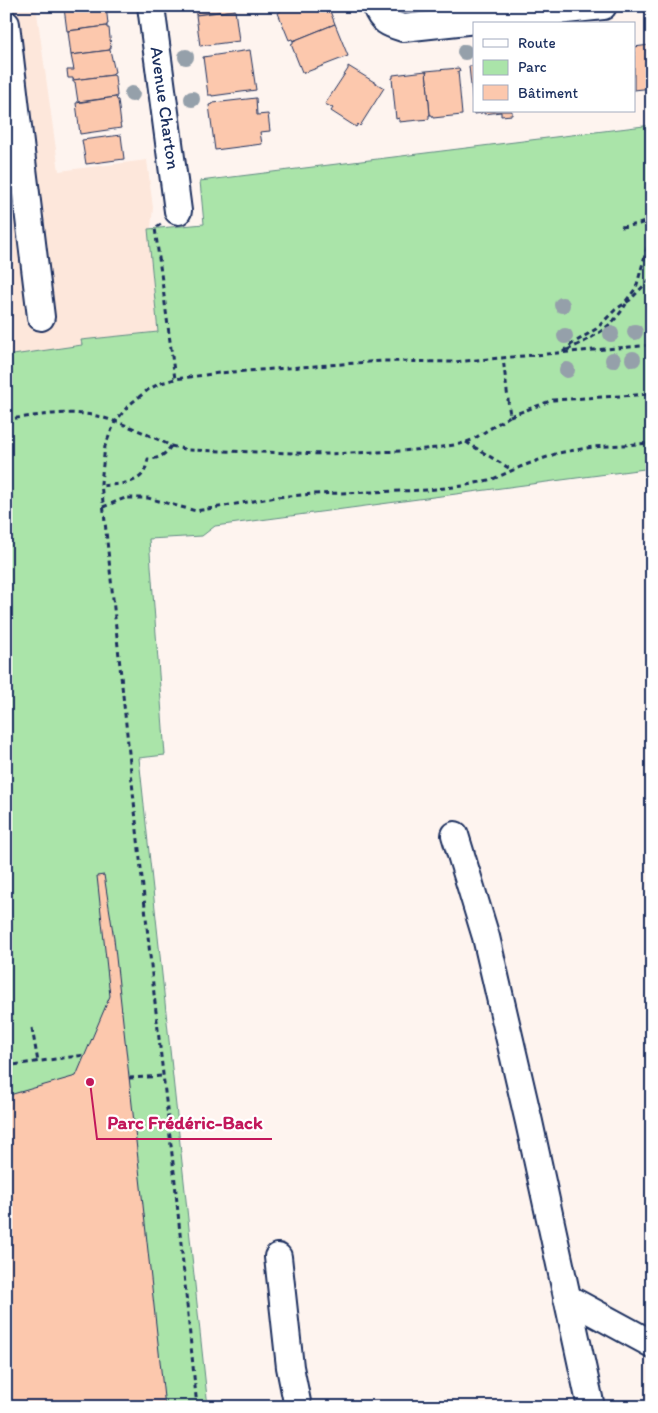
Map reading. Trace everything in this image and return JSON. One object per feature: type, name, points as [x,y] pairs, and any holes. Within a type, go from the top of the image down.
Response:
[{"type":"street","name":"Avenue Charton","points":[[151,6],[178,210]]},
{"type":"street","points":[[382,15],[403,28],[604,6]]},
{"type":"street","points":[[6,24],[14,153],[41,317]]},
{"type":"street","points":[[455,835],[486,937],[529,1122],[590,1407]]},
{"type":"street","points":[[278,1257],[290,1367],[298,1407]]},
{"type":"street","points":[[567,1298],[652,1344]]},
{"type":"path","points":[[621,227],[639,224],[652,219]]},
{"type":"path","points":[[155,228],[175,379]]},
{"type":"path","points":[[562,352],[588,340],[613,322],[619,315],[624,304],[636,288],[652,230]]},
{"type":"path","points":[[562,352],[596,329],[652,277]]},
{"type":"path","points":[[197,1407],[101,486],[105,446],[115,422],[129,405],[149,389],[175,379],[219,373],[383,362],[453,362],[652,345]]},
{"type":"path","points":[[503,358],[510,416]]},
{"type":"path","points":[[6,420],[73,413],[99,416],[152,436],[171,446],[188,450],[326,454],[401,451],[436,448],[472,440],[510,416],[553,400],[652,394]]},
{"type":"path","points":[[466,442],[512,470]]},
{"type":"path","points":[[103,507],[125,498],[148,498],[196,511],[276,497],[428,490],[463,486],[493,479],[558,453],[593,447],[652,443]]},
{"type":"path","points":[[101,486],[127,482],[138,478],[145,471],[148,460],[160,457],[171,446]]},
{"type":"path","points":[[32,1028],[38,1062]]},
{"type":"path","points":[[6,1066],[85,1055]]},
{"type":"path","points":[[129,1078],[163,1076]]},
{"type":"shaded area","points":[[6,6],[36,6],[59,171],[147,160],[153,208],[151,228],[148,229],[158,332],[82,340],[82,345],[6,356]]},
{"type":"green space","points":[[652,125],[652,468],[215,526],[202,536],[149,539],[165,755],[139,758],[208,1407],[6,1407],[6,356],[82,345],[81,340],[158,332],[148,229],[204,224],[200,181]]},
{"type":"building","points":[[106,6],[107,26],[67,31],[64,8]]},
{"type":"building","points":[[195,6],[235,6],[235,10],[196,15]]},
{"type":"building","points":[[288,6],[328,6],[335,24],[293,41],[292,39],[289,40],[278,13],[281,11],[280,9]]},
{"type":"building","points":[[235,10],[239,41],[200,46],[196,15]]},
{"type":"building","points":[[335,24],[348,56],[304,73],[302,72],[291,44],[293,41]]},
{"type":"building","points":[[107,26],[109,28],[110,50],[71,55],[68,31]]},
{"type":"building","points":[[650,45],[652,88],[636,90],[636,47]]},
{"type":"building","points":[[110,50],[115,72],[113,75],[73,80],[73,78],[68,78],[67,70],[74,70],[71,55]]},
{"type":"building","points":[[250,50],[256,90],[208,95],[203,57]]},
{"type":"building","points":[[348,66],[384,88],[360,126],[358,124],[356,127],[331,111],[333,108],[325,104],[348,69]]},
{"type":"building","points":[[469,66],[473,66],[473,104]]},
{"type":"building","points":[[459,68],[462,115],[433,118],[430,115],[426,71]]},
{"type":"building","points":[[426,71],[429,119],[399,122],[399,118],[396,119],[393,75]]},
{"type":"building","points":[[115,76],[116,97],[78,102],[75,82],[73,80]]},
{"type":"building","points":[[116,97],[121,128],[80,134],[76,103]]},
{"type":"building","points":[[256,98],[257,115],[268,114],[270,131],[260,132],[262,144],[215,150],[209,105]]},
{"type":"building","points":[[484,112],[501,112],[484,114]]},
{"type":"building","points":[[501,112],[512,112],[512,115],[501,116]]},
{"type":"building","points":[[121,135],[124,159],[86,164],[82,140]]},
{"type":"building","points":[[104,875],[114,939],[165,1407],[6,1407],[6,1096],[76,1076],[110,996],[97,876]]},
{"type":"place","name":"Parc Frédéric-Back","points":[[90,1082]]}]
